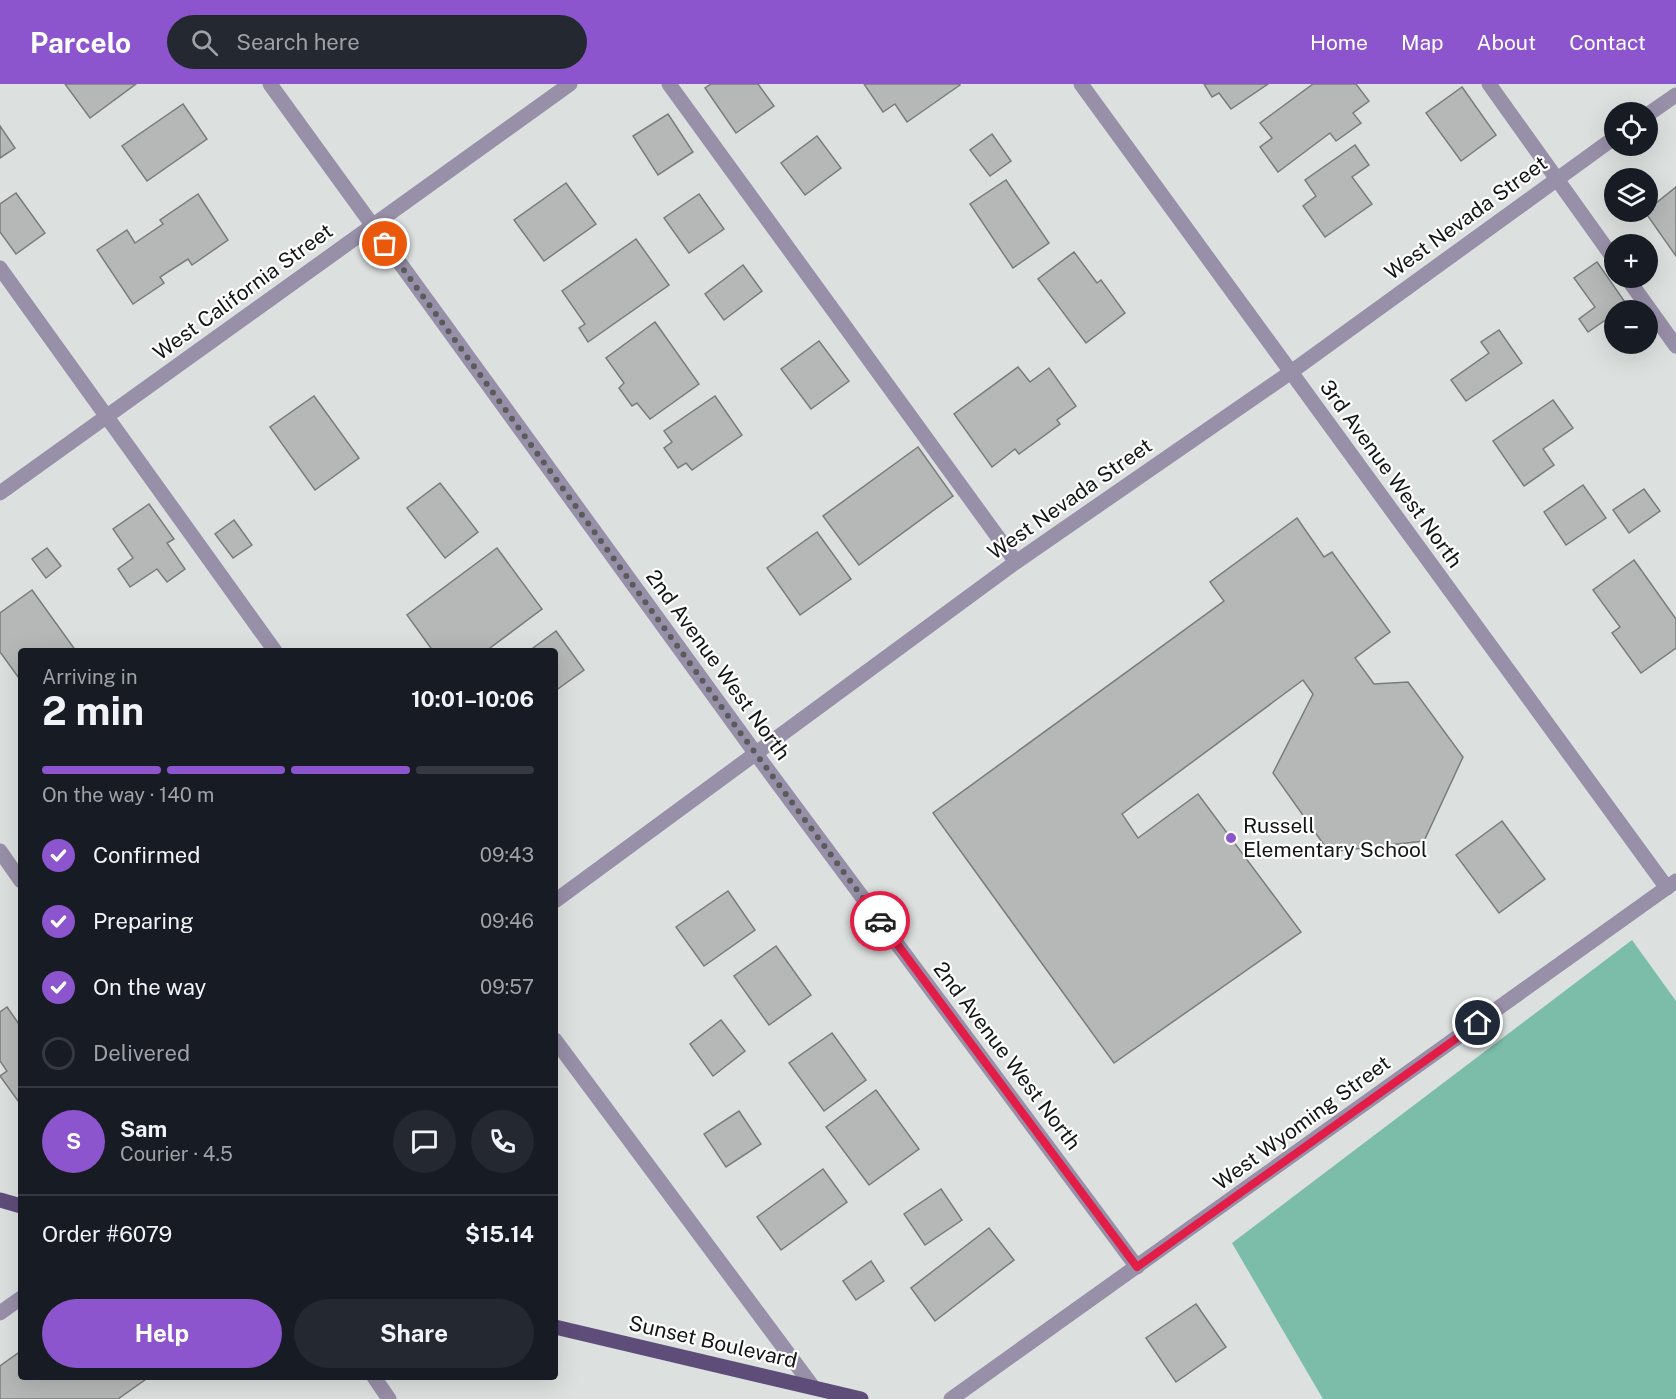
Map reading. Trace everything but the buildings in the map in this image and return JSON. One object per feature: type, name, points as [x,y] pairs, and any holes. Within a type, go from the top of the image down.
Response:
[{"type":"main road","points":[[0,1200],[18,1205]]},
{"type":"main road","name":"Sunset Boulevard","points":[[558,1329],[861,1399]]},
{"type":"street","name":"2nd Avenue West North","points":[[270,84],[756,754],[1137,1267]]},
{"type":"street","name":"West California Street","points":[[0,493],[570,84]]},
{"type":"street","points":[[669,84],[1016,562]]},
{"type":"street","name":"3rd Avenue West North","points":[[1082,84],[1291,372],[1671,884]]},
{"type":"street","points":[[1489,84],[1604,245]]},
{"type":"street","points":[[1658,107],[1676,95]]},
{"type":"street","name":"West Nevada Street","points":[[558,899],[1016,562],[1291,372],[1604,145]]},
{"type":"street","points":[[0,268],[273,648]]},
{"type":"street","points":[[1634,288],[1676,346]]},
{"type":"street","points":[[0,851],[18,877]]},
{"type":"street","name":"West Wyoming Street","points":[[951,1399],[1671,884]]},
{"type":"street","points":[[558,1044],[813,1387]]},
{"type":"street","points":[[0,1313],[18,1300]]},
{"type":"street","points":[[376,1380],[389,1399]]},
{"type":"green space","points":[[1632,940],[1676,1001],[1676,1399],[1323,1399],[1232,1243]]},
{"type":"way so far","points":[[385,244],[880,921]]},
{"type":"place","name":"Russell Elementary School","points":[[1231,838]]},
{"type":"route","points":[[880,921],[1137,1267],[1478,1023]]}]
